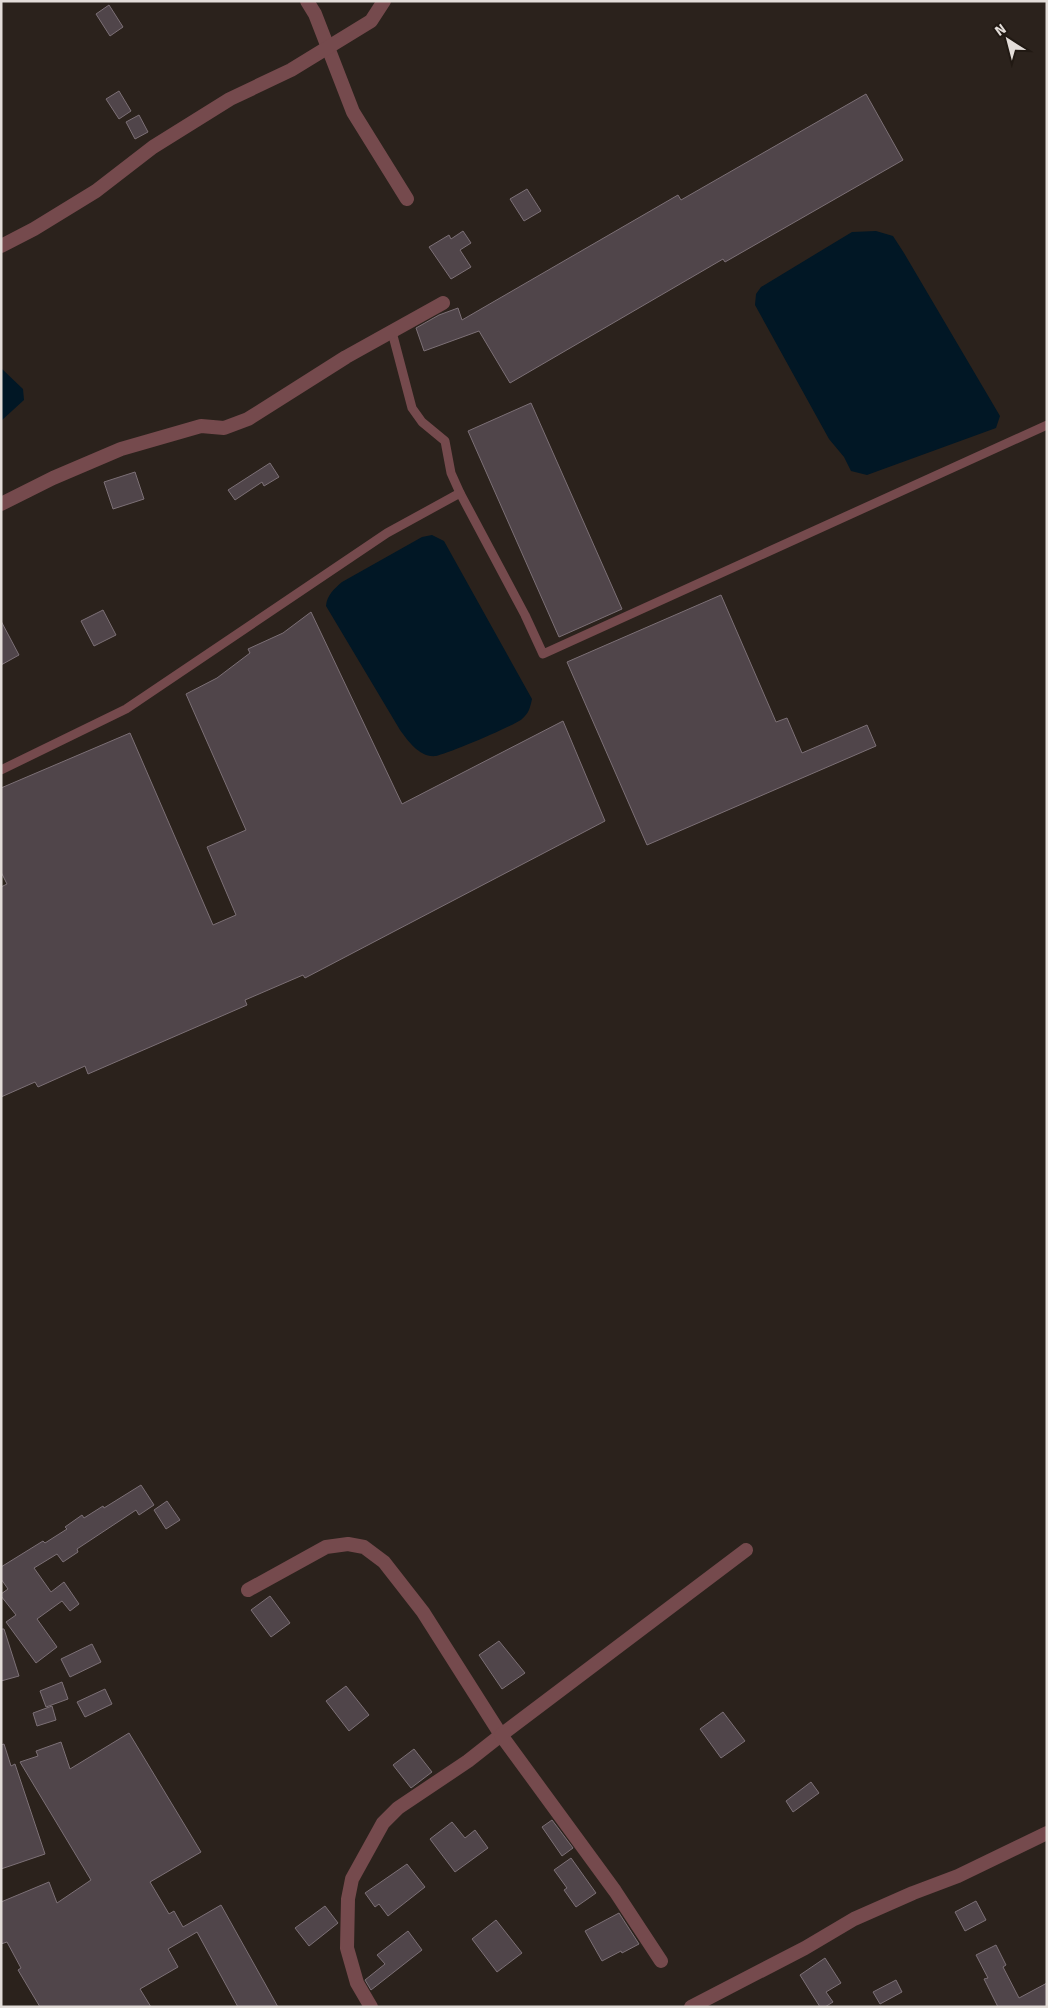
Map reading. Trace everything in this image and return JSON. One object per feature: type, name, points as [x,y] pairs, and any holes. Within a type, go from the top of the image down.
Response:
[{"type":"street","points":[[307,1],[315,14],[353,112],[407,199]]},
{"type":"street","points":[[1,246],[34,229],[96,191],[153,147],[230,99],[291,70],[371,21],[384,1]]},
{"type":"street","points":[[1,504],[53,478],[120,449],[201,426],[224,428],[248,419],[346,357],[443,303]]},
{"type":"street","points":[[248,1590],[326,1547],[348,1544],[364,1546],[384,1562],[423,1612],[501,1735],[616,1891],[662,1961]]},
{"type":"street","points":[[371,2007],[358,1982],[347,1948],[348,1899],[352,1879],[383,1823],[398,1808],[468,1762],[746,1550]]},
{"type":"street","points":[[691,2007],[805,1948],[854,1919],[958,1876],[1047,1833]]},
{"type":"lane","points":[[392,332],[412,408],[422,422],[445,440],[450,473],[525,615],[543,654],[1047,426]]},
{"type":"lane","points":[[1,770],[126,709],[387,533],[460,493]]},
{"type":"water","points":[[876,231],[893,236],[1000,416],[996,428],[867,475],[851,471],[844,457],[829,439],[755,305],[756,294],[761,287],[852,232]]},
{"type":"water","points":[[1,368],[23,389],[24,400],[1,421]]},
{"type":"water","points":[[432,535],[444,541],[532,699],[528,712],[516,723],[436,756],[420,752],[400,730],[326,606],[329,595],[342,582],[422,537]]},
{"type":"building","points":[[109,5],[123,27],[110,36],[96,14]]},
{"type":"building","points":[[119,91],[131,111],[119,119],[106,99]]},
{"type":"building","points":[[866,94],[903,160],[725,262],[723,259],[510,383],[479,331],[424,351],[416,328],[439,315],[458,308],[462,320],[678,195],[681,200]]},
{"type":"building","points":[[139,115],[148,132],[135,139],[126,122]]},
{"type":"building","points":[[527,189],[541,211],[524,221],[510,199]]},
{"type":"building","points":[[463,231],[471,243],[460,250],[471,267],[451,279],[429,247],[449,235],[451,239]]},
{"type":"building","points":[[531,403],[622,609],[559,637],[468,431]]},
{"type":"building","points":[[270,463],[279,477],[264,486],[262,482],[235,500],[228,490]]},
{"type":"building","points":[[135,472],[144,499],[113,509],[104,482]]},
{"type":"building","points":[[721,595],[776,722],[787,718],[802,753],[867,725],[876,746],[647,845],[567,662]]},
{"type":"building","points":[[103,610],[116,635],[94,646],[81,621]]},
{"type":"building","points":[[311,612],[402,804],[563,721],[605,821],[305,978],[303,975],[245,1000],[247,1005],[88,1074],[85,1066],[38,1087],[35,1082],[1,1097],[1,887],[7,884],[1,872],[1,788],[130,733],[213,925],[236,915],[207,847],[246,830],[186,694],[217,678],[250,653],[248,649],[283,633]]},
{"type":"building","points":[[1,621],[19,655],[1,665]]},
{"type":"building","points":[[141,1485],[154,1505],[139,1515],[136,1510],[77,1549],[78,1552],[63,1562],[57,1554],[34,1568],[51,1592],[64,1582],[79,1604],[70,1611],[62,1601],[37,1619],[57,1647],[36,1663],[6,1622],[16,1615],[1,1596],[8,1589],[1,1579],[1,1567],[43,1541],[45,1543],[67,1529],[65,1527],[82,1515],[84,1518],[103,1506],[104,1508]]},
{"type":"building","points":[[167,1501],[180,1520],[166,1529],[154,1510]]},
{"type":"building","points":[[270,1596],[290,1623],[271,1637],[251,1610]]},
{"type":"building","points":[[1,1629],[4,1629],[19,1676],[1,1681]]},
{"type":"building","points":[[499,1641],[525,1673],[502,1689],[479,1655]]},
{"type":"building","points":[[92,1644],[101,1662],[70,1677],[61,1659]]},
{"type":"building","points":[[62,1682],[68,1699],[46,1707],[40,1691]]},
{"type":"building","points":[[346,1686],[369,1715],[349,1731],[326,1701]]},
{"type":"building","points":[[105,1689],[112,1704],[85,1717],[77,1702]]},
{"type":"building","points":[[52,1706],[56,1720],[37,1726],[33,1713]]},
{"type":"building","points":[[723,1712],[745,1741],[721,1758],[700,1729]]},
{"type":"building","points":[[129,1733],[201,1852],[150,1882],[169,1914],[174,1911],[183,1927],[221,1905],[278,2007],[238,2007],[197,1932],[168,1949],[178,1967],[140,1989],[151,2007],[40,2007],[18,1970],[21,1968],[7,1942],[1,1944],[1,1902],[49,1882],[57,1903],[91,1880],[20,1762],[38,1756],[36,1751],[61,1742],[70,1769]]},
{"type":"building","points":[[4,1744],[11,1766],[15,1764],[45,1854],[1,1869],[1,1745]]},
{"type":"building","points":[[414,1749],[432,1772],[411,1788],[393,1765]]},
{"type":"building","points":[[811,1782],[819,1793],[793,1812],[786,1801]]},
{"type":"building","points":[[552,1820],[573,1848],[562,1856],[542,1827]]},
{"type":"building","points":[[452,1822],[465,1838],[475,1830],[488,1848],[455,1872],[430,1839]]},
{"type":"building","points":[[571,1858],[596,1893],[576,1907],[564,1890],[567,1888],[554,1870]]},
{"type":"building","points":[[407,1864],[425,1887],[388,1916],[379,1904],[375,1907],[365,1893]]},
{"type":"building","points":[[976,1901],[986,1920],[965,1931],[955,1912]]},
{"type":"building","points":[[325,1906],[338,1923],[309,1946],[295,1928]]},
{"type":"building","points":[[619,1913],[639,1944],[602,1961],[585,1931]]},
{"type":"building","points":[[496,1920],[522,1953],[497,1972],[472,1939]]},
{"type":"building","points":[[408,1931],[422,1950],[371,1990],[365,1980],[385,1964],[377,1955]]},
{"type":"building","points":[[996,1945],[1006,1965],[1003,1967],[1019,1998],[1047,1983],[1047,2007],[998,2007],[984,1979],[988,1978],[976,1955]]},
{"type":"building","points":[[825,1958],[841,1983],[826,1992],[833,2002],[825,2007],[820,2007],[800,1975]]},
{"type":"building","points":[[896,1980],[902,1992],[880,2004],[873,1992]]}]
